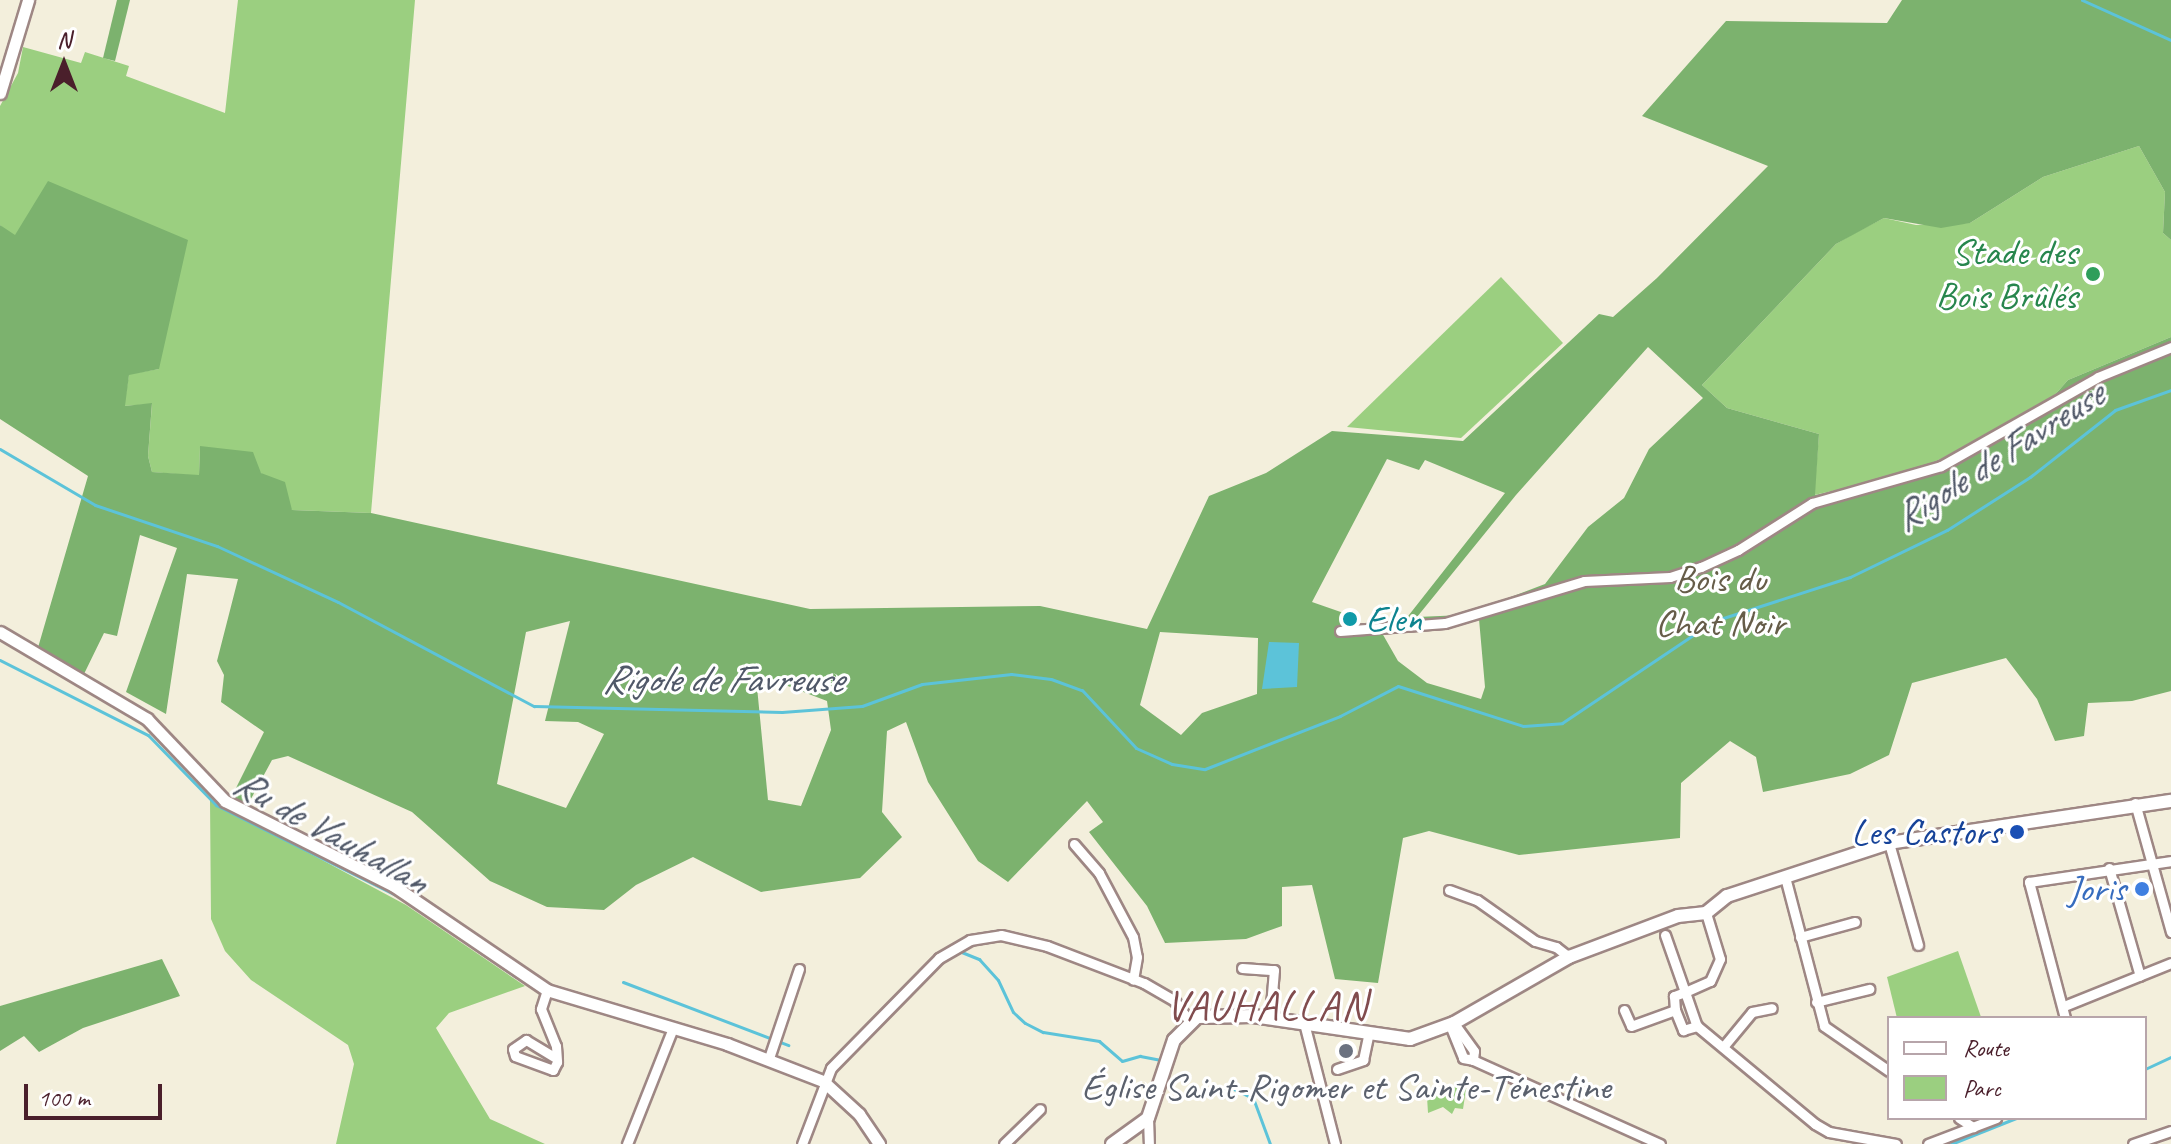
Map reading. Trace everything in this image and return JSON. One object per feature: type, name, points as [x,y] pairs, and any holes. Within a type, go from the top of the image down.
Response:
[{"type":"main road","points":[[1112,1144],[1148,1118],[1174,1040],[1189,1021],[1223,1014],[1304,1023],[1368,1036],[1410,1039],[1452,1024],[1569,957],[1678,916],[1706,913],[1727,896],[1889,843],[2135,803],[2171,801]]},
{"type":"street","points":[[0,93],[28,0]]},
{"type":"street","points":[[1340,631],[1445,623],[1584,581],[1670,577],[1701,567],[1826,497],[1903,481],[1941,466],[2098,377],[2171,347]]},
{"type":"street","points":[[0,632],[147,719],[225,801],[394,886],[547,990],[769,1058],[823,1081],[859,1114],[879,1144]]},
{"type":"street","points":[[2135,803],[2171,932]]},
{"type":"street","points":[[1889,843],[1918,945]]},
{"type":"street","points":[[1074,844],[1099,873],[1133,937],[1137,957],[1133,980]]},
{"type":"street","points":[[2065,1016],[2029,882],[2171,861]]},
{"type":"street","points":[[2109,868],[2140,976]]},
{"type":"street","points":[[1785,877],[1816,1002],[1832,1033],[1887,1070]]},
{"type":"street","points":[[1449,890],[1477,900],[1535,941],[1556,947],[1569,957]]},
{"type":"street","points":[[1697,1026],[1683,1030],[1675,1010],[1674,996],[1710,981],[1719,963],[1706,913]]},
{"type":"street","points":[[1800,937],[1855,922]]},
{"type":"street","points":[[802,1144],[823,1081],[939,958],[970,940],[1001,935],[1025,939],[1133,980],[1174,1000],[1189,1021]]},
{"type":"street","points":[[1665,935],[1697,1026],[1815,1124],[1829,1132],[1896,1144]]},
{"type":"street","points":[[2064,1006],[2171,963]]},
{"type":"street","points":[[1242,968],[1274,970],[1270,1018]]},
{"type":"street","points":[[769,1058],[799,969]]},
{"type":"street","points":[[1816,1002],[1869,989]]},
{"type":"street","points":[[547,990],[541,1009],[556,1058],[553,1070],[544,1071],[515,1056],[513,1049],[526,1040],[556,1058]]},
{"type":"street","points":[[1723,1047],[1752,1012],[1772,1008]]},
{"type":"street","points":[[1624,1010],[1631,1026],[1675,1010]]},
{"type":"street","points":[[1304,1023],[1335,1144]]},
{"type":"street","points":[[1452,1024],[1474,1051],[1473,1060],[1660,1144]]},
{"type":"street","points":[[627,1144],[673,1028]]},
{"type":"street","points":[[1337,1069],[1363,1060],[1368,1036]]},
{"type":"street","points":[[1004,1144],[1040,1109]]},
{"type":"street","points":[[1148,1118],[1149,1144]]},
{"type":"street","points":[[1962,1120],[1973,1127]]},
{"type":"street","points":[[1928,1144],[1991,1120]]},
{"type":"street","points":[[2133,1144],[2171,1131]]},
{"type":"green space","points":[[117,0],[130,0],[115,61],[103,58]]},
{"type":"green space","points":[[238,0],[415,0],[371,513],[292,510],[261,473],[200,447],[199,476],[152,472],[148,456],[152,404],[124,406],[129,374],[159,369],[0,225],[0,106],[18,73],[23,47],[81,63],[85,52],[129,66],[126,76],[225,113]]},
{"type":"green space","name":"Bois du Chat Noir","points":[[1902,0],[2171,0],[2171,240],[2163,233],[2165,192],[2139,146],[2043,177],[1970,223],[1941,228],[1884,218],[1836,244],[1702,385],[1727,408],[1819,434],[1815,495],[1895,477],[1976,445],[2052,398],[2068,380],[2171,337],[2171,691],[2132,701],[2088,703],[2084,736],[2055,741],[2037,699],[2006,658],[1912,683],[1889,755],[1850,774],[1763,792],[1756,757],[1730,741],[1681,783],[1680,838],[1519,855],[1429,831],[1403,838],[1378,983],[1335,979],[1312,885],[1282,887],[1282,926],[1246,939],[1165,943],[1147,906],[1089,832],[1103,822],[1087,801],[1008,882],[978,861],[928,782],[906,722],[887,731],[882,812],[902,837],[860,878],[761,892],[693,857],[636,885],[604,910],[547,907],[490,881],[412,812],[288,756],[272,760],[246,808],[231,798],[264,732],[221,702],[224,675],[217,661],[238,579],[187,574],[166,714],[126,692],[177,548],[140,535],[117,636],[104,633],[84,674],[37,651],[88,476],[0,419],[0,225],[15,235],[48,181],[188,240],[159,369],[129,375],[125,406],[152,403],[148,456],[152,472],[199,475],[200,446],[253,452],[261,473],[285,482],[292,510],[371,513],[810,609],[1040,606],[1147,629],[1209,496],[1266,473],[1332,431],[1463,441],[1599,314],[1613,317],[1657,278],[1768,166],[1642,116],[1726,21],[1887,23]],"holes":[[[1648,347],[1703,398],[1649,449],[1624,498],[1588,527],[1545,584],[1463,615],[1417,617],[1516,495]],[[1387,459],[1419,470],[1425,460],[1505,493],[1405,620],[1358,625],[1358,618],[1312,602]],[[1479,619],[1485,687],[1481,699],[1427,683],[1398,661],[1382,633]],[[570,621],[545,721],[578,722],[604,734],[566,808],[497,784],[526,632]],[[1160,632],[1258,638],[1257,694],[1202,713],[1181,735],[1140,705]],[[780,683],[827,701],[831,730],[801,806],[768,800],[757,687]]]},
{"type":"green space","points":[[2139,146],[2165,192],[2163,233],[2171,240],[2171,337],[2068,380],[2052,398],[1976,445],[1895,477],[1814,495],[1819,434],[1727,408],[1702,385],[1836,244],[1853,234],[1884,218],[1916,225],[1970,223],[2043,177]]},
{"type":"green space","points":[[1501,277],[1563,343],[1461,438],[1347,427]]},
{"type":"green space","points":[[210,800],[406,905],[525,986],[449,1013],[436,1028],[490,1119],[545,1144],[336,1144],[354,1064],[348,1045],[251,980],[225,951],[211,919]]},
{"type":"green space","points":[[1958,951],[1981,1016],[1897,1016],[1887,977]]},
{"type":"green space","points":[[162,959],[180,996],[83,1028],[39,1052],[24,1036],[0,1051],[0,1006]]},
{"type":"green space","points":[[1467,1083],[1463,1109],[1455,1108],[1452,1114],[1443,1107],[1428,1113],[1427,1097]]},
{"type":"water","points":[[1269,642],[1299,643],[1297,687],[1262,689]]},
{"type":"waterway","name":"Rigole de Favreuse","points":[[2082,0],[2171,40]]},
{"type":"waterway","name":"Rigole de Favreuse","points":[[0,449],[95,505],[217,546],[338,602],[534,706],[782,712],[862,706],[922,684],[1011,674],[1051,679],[1082,690],[1136,748],[1172,764],[1205,769],[1340,716],[1398,686],[1523,726],[1562,723],[1714,621],[1850,577],[1947,530],[2030,477],[2115,410],[2171,390]]},
{"type":"waterway","name":"Ru de Vauhallan","points":[[0,660],[148,735],[216,805],[406,900]]},
{"type":"waterway","name":"Ru de Vauhallan","points":[[415,907],[516,977]]},
{"type":"waterway","name":"Ru de Vauhallan","points":[[959,951],[979,959],[998,980],[1013,1012],[1025,1023],[1043,1032],[1099,1041],[1122,1061],[1140,1056],[1160,1060]]},
{"type":"waterway","name":"Ru de Vauhallan","points":[[623,982],[788,1045]]},
{"type":"waterway","name":"Ru de Vauhallan","points":[[2147,1068],[2171,1057]]},
{"type":"waterway","name":"Ru de Vauhallan","points":[[1213,1091],[1229,1087],[1253,1098],[1270,1144]]},
{"type":"waterway","name":"Ru de Vauhallan","points":[[1951,1144],[2011,1120]]},
{"type":"place","name":"Stade des Bois Brûlés","points":[[2093,274]]},
{"type":"place","name":"Elen","points":[[1350,619]]},
{"type":"place","name":"Les Castors","points":[[2017,832]]},
{"type":"place","name":"Joris","points":[[2142,889]]},
{"type":"place","name":"Église Saint-Rigomer et Sainte-Ténestine","points":[[1346,1051]]},
{"type":"district","name":"VAUHALLAN","points":[[1267,1006]]}]
